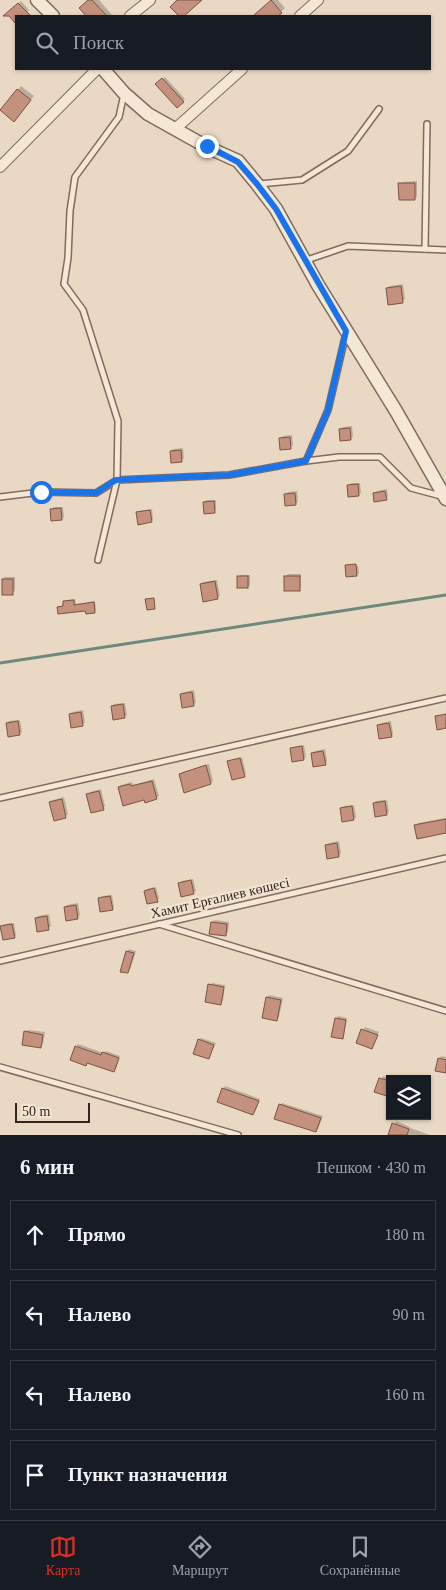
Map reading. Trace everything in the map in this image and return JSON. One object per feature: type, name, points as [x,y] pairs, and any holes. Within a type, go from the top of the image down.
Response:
[{"type":"street","points":[[37,0],[52,15]]},
{"type":"street","points":[[131,15],[150,0]]},
{"type":"street","points":[[301,15],[318,0]]},
{"type":"street","points":[[0,167],[96,70]]},
{"type":"street","points":[[104,70],[124,93],[148,114],[238,162],[257,184],[276,209],[304,261],[396,411],[445,498]]},
{"type":"street","points":[[175,129],[241,70]]},
{"type":"lane","points":[[98,560],[116,480],[118,421],[83,310],[64,284],[75,177],[119,117],[124,93]]},
{"type":"lane","points":[[257,184],[302,180],[348,151],[379,110]]},
{"type":"lane","points":[[425,249],[427,124]]},
{"type":"lane","points":[[304,261],[348,246],[446,250]]},
{"type":"lane","points":[[306,461],[328,410],[346,331]]},
{"type":"lane","points":[[0,498],[41,492],[96,493],[116,480],[229,475],[339,457],[380,457],[410,488],[445,498]]},
{"type":"lane","points":[[0,798],[446,698]]},
{"type":"lane","name":"Хамит Ерғалиев көшесі","points":[[0,961],[446,858]]},
{"type":"lane","points":[[159,924],[446,1011]]},
{"type":"lane","points":[[0,1067],[238,1135]]},
{"type":"building","points":[[88,0],[92,0],[106,15],[85,15],[79,8]]},
{"type":"building","points":[[177,0],[202,0],[185,15],[178,15],[170,7]]},
{"type":"building","points":[[271,0],[282,13],[279,15],[254,15]]},
{"type":"building","points":[[18,3],[30,15],[15,15],[15,23],[9,16],[3,16]]},
{"type":"building","points":[[162,78],[184,102],[177,108],[155,84]]},
{"type":"building","points":[[17,89],[31,100],[14,122],[0,110]]},
{"type":"building","points":[[398,183],[415,183],[415,200],[399,200]]},
{"type":"building","points":[[401,286],[403,303],[388,305],[386,288]]},
{"type":"building","points":[[350,428],[351,440],[340,441],[339,429]]},
{"type":"building","points":[[290,437],[291,449],[280,450],[279,438]]},
{"type":"building","points":[[181,450],[182,462],[171,463],[170,451]]},
{"type":"building","points":[[358,484],[359,496],[348,497],[347,485]]},
{"type":"building","points":[[385,491],[387,500],[374,502],[373,493]]},
{"type":"building","points":[[295,493],[296,505],[285,506],[284,494]]},
{"type":"building","points":[[214,501],[215,513],[204,514],[203,502]]},
{"type":"building","points":[[61,508],[62,520],[51,521],[50,509]]},
{"type":"building","points":[[150,510],[152,522],[138,525],[136,512]]},
{"type":"building","points":[[356,564],[357,576],[346,577],[345,565]]},
{"type":"building","points":[[237,576],[248,576],[248,588],[237,588]]},
{"type":"building","points":[[284,576],[300,576],[300,591],[284,591]]},
{"type":"building","points":[[2,579],[13,579],[13,595],[2,595]]},
{"type":"building","points":[[215,581],[218,599],[203,602],[200,584]]},
{"type":"building","points":[[154,598],[155,609],[147,610],[145,599]]},
{"type":"building","points":[[74,600],[74,605],[94,602],[95,613],[86,614],[85,611],[58,614],[57,607],[63,606],[63,601]]},
{"type":"building","points":[[192,692],[194,706],[182,708],[180,694]]},
{"type":"building","points":[[123,704],[125,718],[113,720],[111,706]]},
{"type":"building","points":[[81,712],[83,726],[71,728],[69,714]]},
{"type":"building","points":[[446,714],[446,728],[437,730],[435,716]]},
{"type":"building","points":[[18,721],[20,735],[8,737],[6,723]]},
{"type":"building","points":[[389,723],[392,737],[379,739],[377,725]]},
{"type":"building","points":[[302,746],[304,760],[292,762],[290,748]]},
{"type":"building","points":[[323,751],[326,765],[313,767],[311,753]]},
{"type":"building","points":[[240,758],[245,777],[232,780],[227,761]]},
{"type":"building","points":[[206,765],[211,784],[184,793],[179,774]]},
{"type":"building","points":[[152,781],[157,799],[145,803],[144,800],[123,806],[118,787]]},
{"type":"building","points":[[99,791],[104,810],[91,813],[86,794]]},
{"type":"building","points":[[62,799],[66,818],[54,821],[49,802]]},
{"type":"building","points":[[385,801],[387,815],[375,817],[373,803]]},
{"type":"building","points":[[352,806],[354,820],[342,822],[340,808]]},
{"type":"building","points":[[446,819],[446,833],[417,839],[414,825]]},
{"type":"building","points":[[337,843],[339,857],[327,859],[325,845]]},
{"type":"building","points":[[191,880],[194,894],[181,897],[178,883]]},
{"type":"building","points":[[154,888],[158,902],[147,904],[144,891]]},
{"type":"building","points":[[110,896],[113,910],[100,912],[98,898]]},
{"type":"building","points":[[76,905],[78,919],[66,921],[64,907]]},
{"type":"building","points":[[47,916],[49,930],[37,932],[35,918]]},
{"type":"building","points":[[211,922],[227,924],[226,936],[209,934]]},
{"type":"building","points":[[12,924],[15,938],[3,940],[0,926]]},
{"type":"building","points":[[126,951],[134,953],[128,973],[120,972]]},
{"type":"building","points":[[208,984],[224,987],[221,1005],[205,1002]]},
{"type":"building","points":[[266,997],[281,1000],[277,1021],[262,1018]]},
{"type":"building","points":[[335,1018],[346,1020],[343,1039],[331,1037]]},
{"type":"building","points":[[361,1029],[378,1035],[372,1049],[356,1043]]},
{"type":"building","points":[[24,1031],[43,1035],[41,1048],[22,1045]]},
{"type":"building","points":[[198,1039],[214,1045],[209,1059],[193,1054]]},
{"type":"building","points":[[75,1046],[101,1055],[102,1052],[119,1058],[114,1072],[87,1063],[86,1066],[70,1060]]},
{"type":"building","points":[[438,1058],[446,1060],[446,1073],[435,1071]]},
{"type":"building","points":[[379,1078],[386,1080],[386,1096],[374,1092]]},
{"type":"building","points":[[222,1088],[259,1101],[253,1115],[217,1102]]},
{"type":"building","points":[[279,1104],[321,1118],[316,1132],[274,1119]]},
{"type":"building","points":[[392,1123],[409,1129],[407,1135],[388,1135]]},
{"type":"waterway","points":[[0,663],[446,595]]},
{"type":"route","points":[[41,492],[96,493],[116,480],[229,475],[306,461],[328,410],[346,331],[276,209],[238,162],[207,146]]}]
